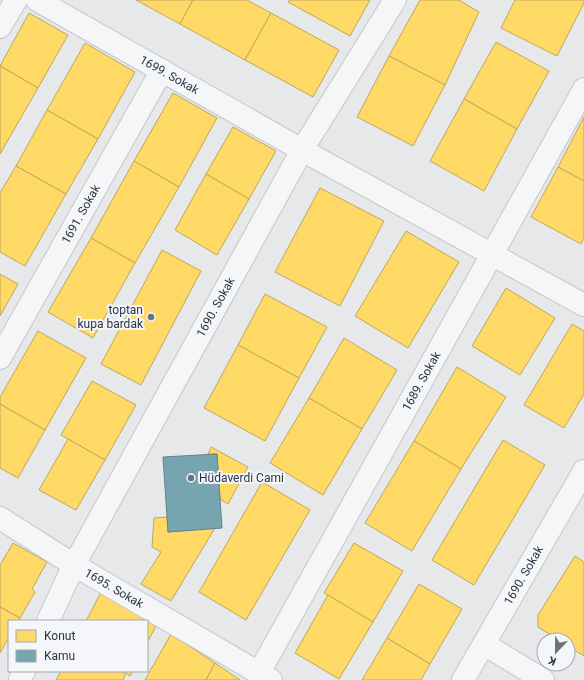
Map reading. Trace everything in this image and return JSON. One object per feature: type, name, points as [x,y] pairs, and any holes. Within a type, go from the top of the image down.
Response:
[{"type":"street","points":[[0,27],[16,0]]},
{"type":"street","name":"1699. Sokak","points":[[37,0],[302,150],[584,305]]},
{"type":"street","name":"1690. Sokak","points":[[48,620],[74,565],[302,150],[395,0]]},
{"type":"street","name":"1691. Sokak","points":[[0,358],[162,70]]},
{"type":"street","name":"1689. Sokak","points":[[265,677],[491,255],[584,89]]},
{"type":"street","name":"1690. Sokak","points":[[463,680],[584,471]]},
{"type":"street","name":"1695. Sokak","points":[[0,518],[74,565],[265,677]]},
{"type":"street","points":[[484,644],[544,680]]},
{"type":"building: Konut","points":[[136,0],[193,0],[180,24]]},
{"type":"building: Konut","points":[[193,0],[247,0],[271,13],[245,60],[180,24]]},
{"type":"building: Konut","points":[[290,0],[370,0],[350,36],[288,2]]},
{"type":"building: Konut","points":[[420,0],[459,0],[479,12],[445,85],[389,56]]},
{"type":"building: Konut","points":[[515,0],[584,0],[584,3],[557,56],[501,28]]},
{"type":"building: Konut","points":[[29,13],[68,35],[38,88],[0,66]]},
{"type":"building: Konut","points":[[271,13],[339,50],[313,97],[245,60]]},
{"type":"building: Konut","points":[[496,42],[549,71],[517,129],[464,99]]},
{"type":"building: Konut","points":[[85,43],[135,72],[98,139],[47,110]]},
{"type":"building: Konut","points":[[389,56],[445,85],[413,146],[357,117]]},
{"type":"building: Konut","points":[[0,66],[38,88],[0,154]]},
{"type":"building: Konut","points":[[173,93],[217,118],[179,187],[134,161]]},
{"type":"building: Konut","points":[[464,99],[517,129],[484,191],[430,161]]},
{"type":"building: Konut","points":[[47,110],[98,139],[66,194],[16,166]]},
{"type":"building: Konut","points":[[584,117],[584,181],[558,167]]},
{"type":"building: Konut","points":[[233,127],[276,151],[249,199],[206,174]]},
{"type":"building: Konut","points":[[134,161],[179,187],[135,263],[91,238]]},
{"type":"building: Konut","points":[[16,166],[66,194],[25,266],[0,252],[0,193]]},
{"type":"building: Konut","points":[[558,167],[584,181],[584,238],[581,244],[531,217]]},
{"type":"building: Konut","points":[[206,174],[249,199],[217,255],[175,230]]},
{"type":"building: Konut","points":[[320,188],[384,221],[340,306],[275,272]]},
{"type":"building: Konut","points":[[406,231],[459,262],[408,348],[355,316]]},
{"type":"building: Konut","points":[[91,238],[135,263],[93,338],[48,312]]},
{"type":"building: Konut","name":"toptan kupa bardak","points":[[162,250],[201,271],[141,385],[101,364]]},
{"type":"building: Konut","points":[[0,274],[18,284],[0,316]]},
{"type":"building: Konut","points":[[506,288],[555,318],[520,375],[472,346]]},
{"type":"building: Konut","points":[[265,294],[327,327],[299,378],[238,345]]},
{"type":"building: Konut","points":[[572,324],[584,331],[584,394],[564,428],[524,405]]},
{"type":"building: Konut","points":[[38,331],[86,358],[45,430],[0,404],[0,397]]},
{"type":"building: Konut","points":[[344,338],[397,370],[362,429],[309,398]]},
{"type":"building: Konut","points":[[238,345],[299,378],[265,441],[204,408]]},
{"type":"building: Konut","points":[[457,367],[506,397],[461,469],[414,441]]},
{"type":"building: Konut","points":[[92,381],[136,405],[105,460],[61,435]]},
{"type":"building: Konut","points":[[309,398],[362,429],[323,495],[270,463]]},
{"type":"building: Konut","points":[[0,404],[45,430],[18,478],[0,468]]},
{"type":"building: Konut","points":[[68,439],[105,460],[76,510],[39,490]]},
{"type":"building: Konut","points":[[503,440],[545,465],[474,585],[432,560]]},
{"type":"building: Konut","points":[[414,441],[461,469],[412,551],[365,523]]},
{"type":"building: Konut","points":[[211,447],[248,467],[228,504],[220,499],[217,454],[208,454]]},
{"type":"building: Konut","points":[[262,482],[310,510],[246,620],[199,592]]},
{"type":"building: Konut","points":[[167,517],[168,532],[215,528],[171,601],[141,584],[161,552],[152,547],[154,518]]},
{"type":"building: Konut","points":[[13,543],[47,562],[32,589],[35,592],[20,618],[0,607],[0,565]]},
{"type":"building: Konut","points":[[354,543],[403,571],[373,622],[324,593]]},
{"type":"building: Konut","points":[[575,556],[584,562],[584,656],[576,651],[576,632],[546,632],[538,627],[538,615]]},
{"type":"building: Konut","points":[[419,584],[462,609],[430,664],[387,638]]},
{"type":"building: Konut","points":[[101,592],[146,620],[87,620]]},
{"type":"building: Konut","points":[[328,595],[373,622],[339,679],[295,653]]},
{"type":"building: Konut","points":[[0,607],[20,618],[19,620],[8,620],[8,639],[0,653]]},
{"type":"building: Konut","points":[[148,621],[156,626],[148,641]]},
{"type":"building: Konut","points":[[171,634],[215,663],[206,680],[145,680]]},
{"type":"building: Konut","points":[[387,638],[430,664],[421,680],[362,680]]},
{"type":"building: Konut","points":[[215,663],[240,680],[206,680]]},
{"type":"building: Konut","points":[[60,672],[126,673],[123,680],[56,680]]},
{"type":"building: Konut","points":[[124,672],[132,672],[130,676]]},
{"type":"building: Kamu","name":"Hüdaverdi Cami","points":[[217,454],[222,528],[168,532],[163,457]]},
{"type":"place","name":"toptan kupa bardak","points":[[151,317]]},
{"type":"place","name":"Hüdaverdi Cami","points":[[191,478]]}]
